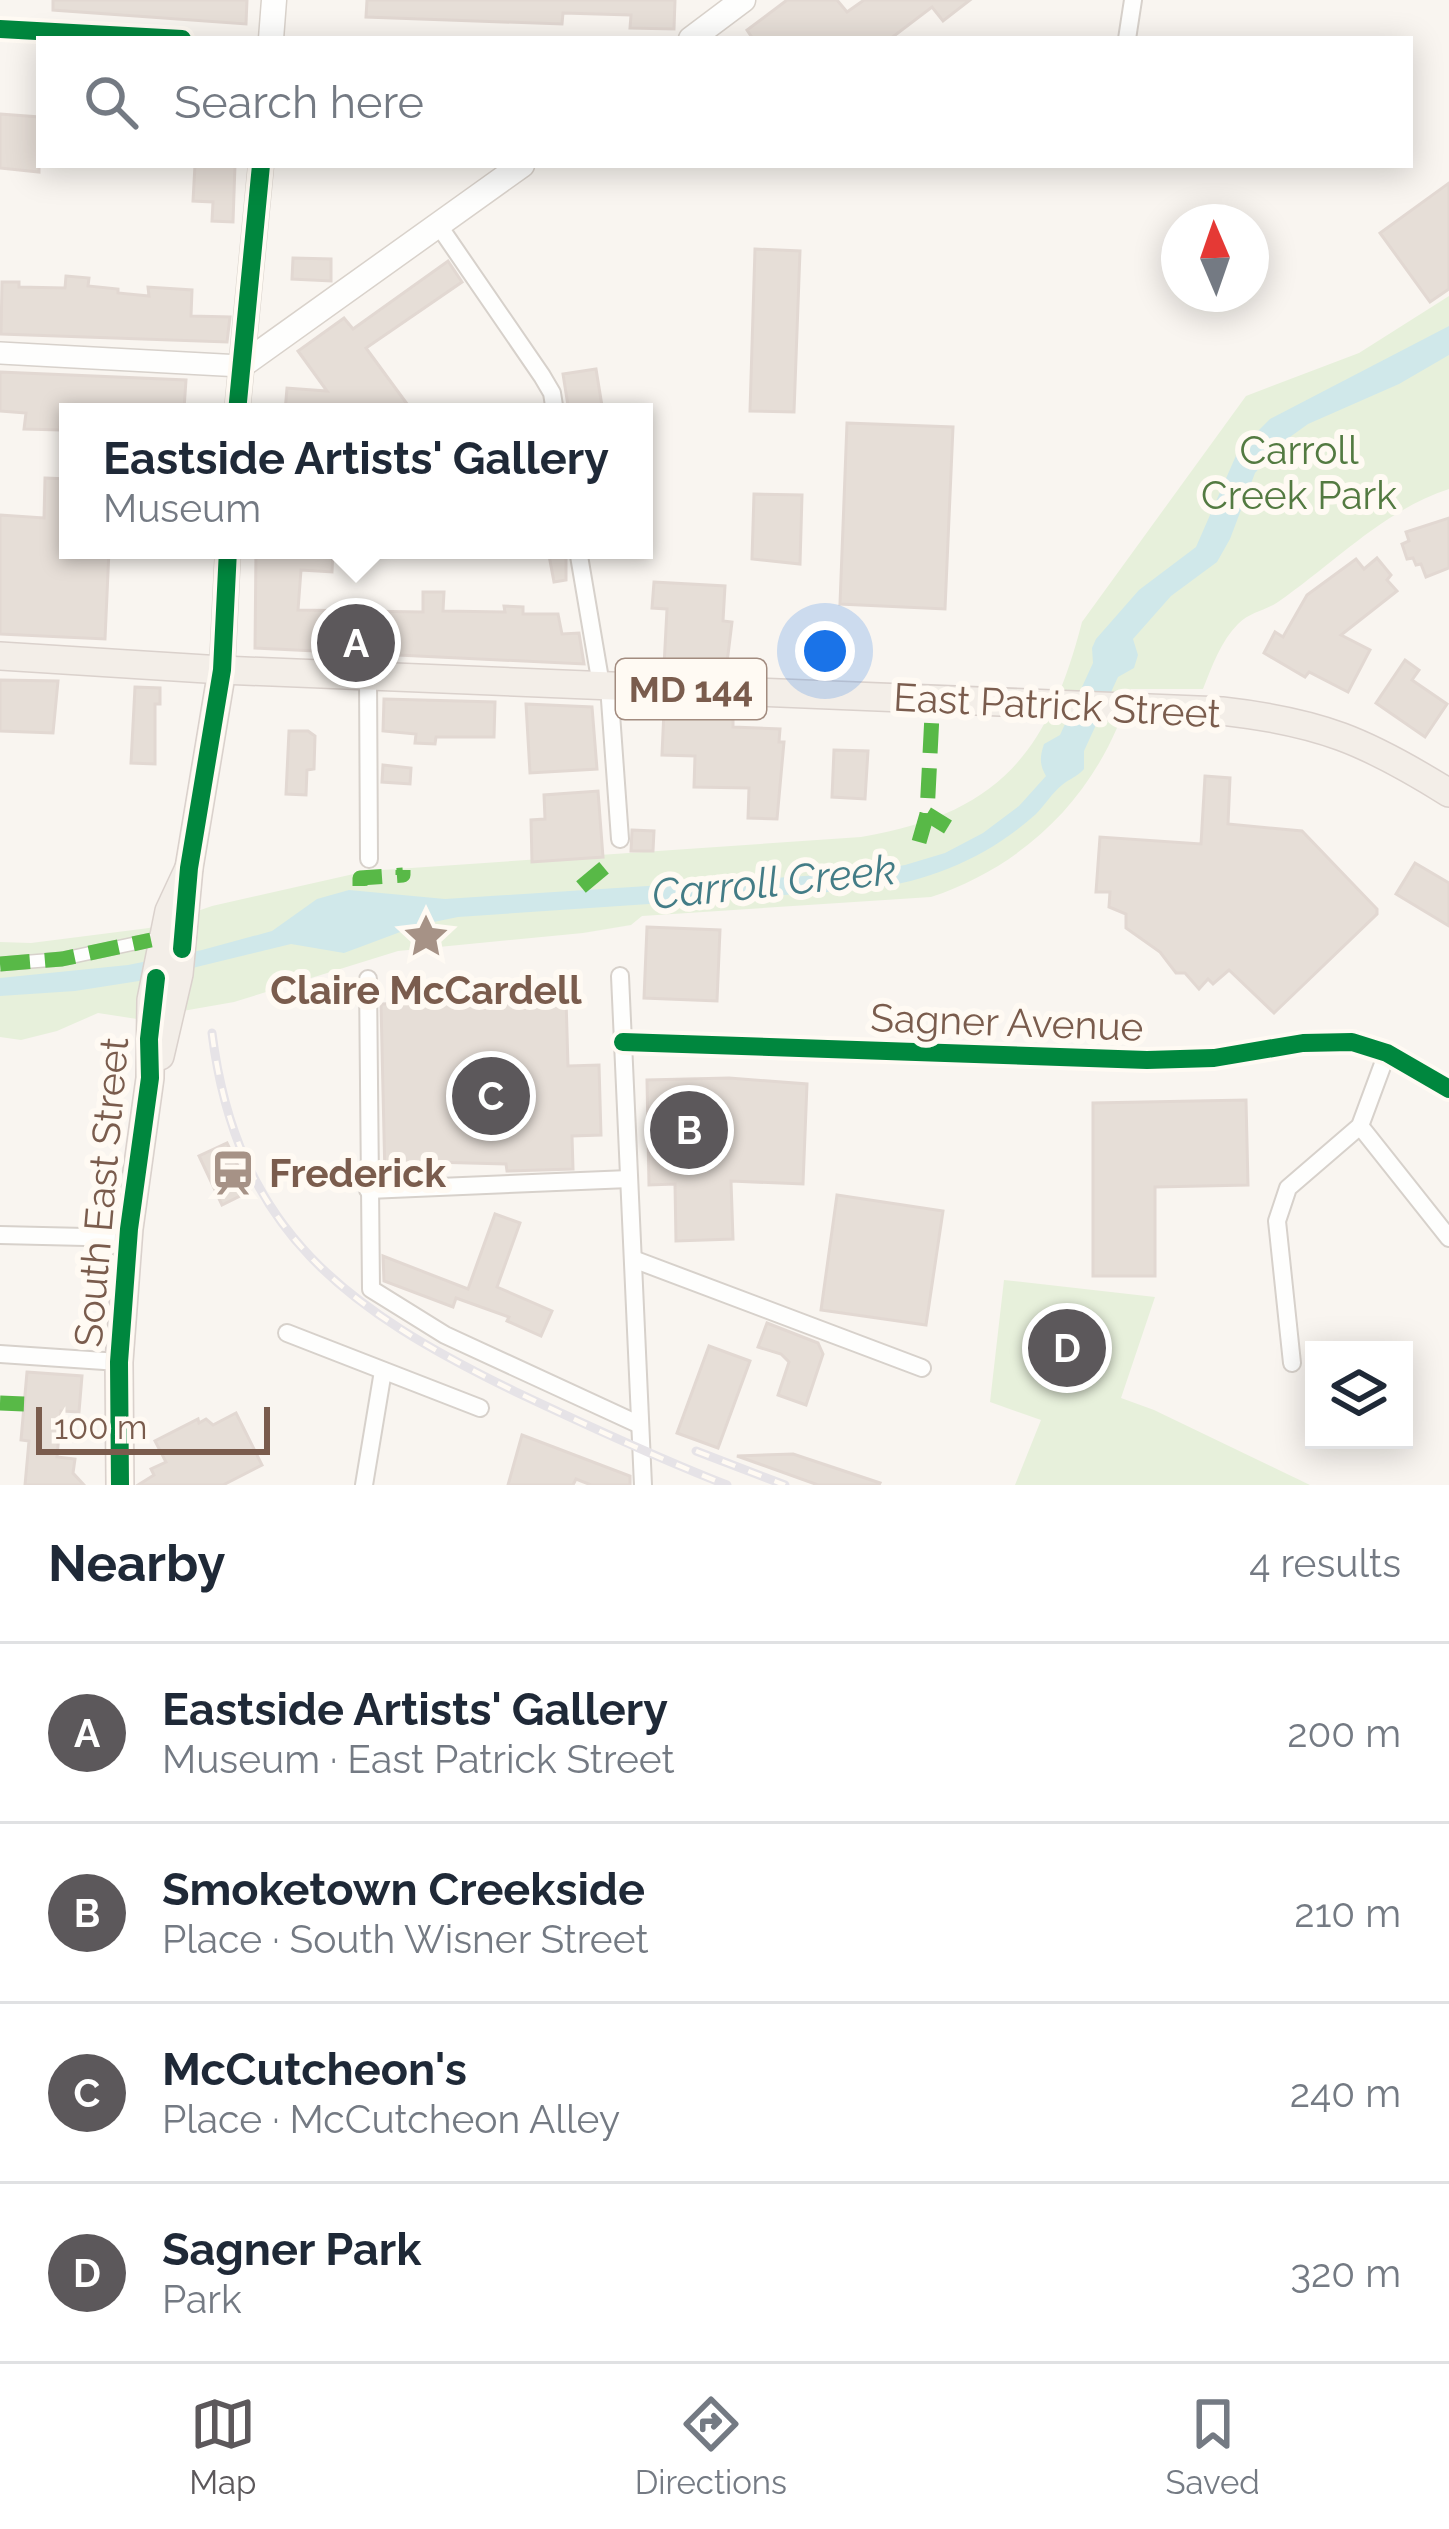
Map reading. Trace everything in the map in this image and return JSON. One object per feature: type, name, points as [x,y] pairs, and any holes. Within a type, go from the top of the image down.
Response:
[{"type":"main road","points":[[271,36],[274,0]]},
{"type":"main road","points":[[696,36],[743,0]]},
{"type":"main road","points":[[238,403],[261,168]]},
{"type":"main road","points":[[241,366],[518,168]]},
{"type":"main road","points":[[222,670],[228,559]]},
{"type":"main road","name":"East Patrick Street","points":[[0,656],[222,670],[1222,711],[1327,729],[1360,742],[1449,793]]},
{"type":"main road","name":"South East Street","points":[[120,1485],[118,1362],[128,1238],[150,1078],[164,1046],[170,911],[189,868],[222,670]]},
{"type":"street","points":[[1127,36],[1133,0]]},
{"type":"street","points":[[0,29],[127,36]]},
{"type":"street","points":[[439,226],[542,376],[553,403]]},
{"type":"street","points":[[0,353],[241,366]]},
{"type":"street","points":[[580,559],[605,686],[620,839]]},
{"type":"street","points":[[368,676],[369,859]]},
{"type":"street","points":[[0,964],[166,959]]},
{"type":"street","points":[[620,976],[643,1485]]},
{"type":"street","points":[[368,979],[371,1288],[445,1335],[640,1424]]},
{"type":"street","name":"Sagner Avenue","points":[[623,1042],[1147,1060],[1214,1058],[1352,1042],[1387,1053],[1449,1089]]},
{"type":"street","points":[[1292,1363],[1277,1221],[1288,1188],[1360,1126],[1387,1053]]},
{"type":"street","points":[[1360,1126],[1449,1238]]},
{"type":"street","points":[[368,1190],[629,1179]]},
{"type":"street","points":[[0,1235],[128,1238]]},
{"type":"street","points":[[633,1259],[922,1368]]},
{"type":"street","points":[[287,1334],[480,1408]]},
{"type":"street","points":[[0,1354],[118,1362]]},
{"type":"street","points":[[364,1485],[383,1371]]},
{"type":"green space","name":"Carroll Creek Park","points":[[1449,296],[1449,489],[1403,510],[1278,602],[1243,620],[1222,646],[1203,689],[1131,689],[1118,725],[1081,790],[1030,843],[967,883],[931,897],[642,916],[631,925],[583,933],[398,951],[234,1002],[137,1019],[98,1013],[21,1040],[0,1037],[0,942],[31,943],[149,928],[212,906],[367,871],[861,837],[949,812],[982,794],[1033,742],[1052,708],[1082,622],[1246,396],[1359,353]]},
{"type":"green space","points":[[1004,1280],[1155,1297],[1121,1398],[1310,1485],[1015,1485],[1041,1420],[990,1402]]},
{"type":"water","name":"Carroll Creek","points":[[1449,326],[1449,355],[1399,384],[1308,424],[1283,442],[1255,473],[1217,562],[1171,596],[1133,639],[1138,655],[1134,668],[1118,677],[1084,751],[1084,769],[1018,829],[959,864],[872,889],[458,917],[419,925],[344,953],[291,944],[139,981],[0,996],[0,978],[128,965],[202,950],[272,931],[317,899],[349,890],[445,899],[866,872],[945,853],[1019,806],[1046,776],[1041,760],[1044,744],[1060,735],[1093,663],[1096,639],[1139,590],[1196,547],[1238,451],[1270,419]]},
{"type":"building","points":[[53,0],[247,0],[246,24],[53,10]]},
{"type":"building","points":[[367,0],[675,0],[674,29],[630,28],[631,15],[563,13],[562,24],[366,17]]},
{"type":"building","points":[[787,0],[837,0],[847,12],[864,0],[970,0],[943,21],[932,7],[894,36],[751,36],[747,30]]},
{"type":"building","points":[[0,114],[36,117],[39,172],[0,168]]},
{"type":"building","points":[[195,168],[235,168],[233,222],[212,221],[213,202],[193,201]]},
{"type":"building","points":[[1449,183],[1449,289],[1430,302],[1380,233]]},
{"type":"building","points":[[755,249],[800,251],[794,412],[750,411]]},
{"type":"building","points":[[293,258],[331,259],[331,281],[292,279]]},
{"type":"building","points":[[448,261],[462,282],[366,348],[406,403],[286,403],[287,388],[327,391],[298,351],[344,318],[353,329]]},
{"type":"building","points":[[66,276],[89,278],[88,286],[118,289],[118,293],[149,296],[148,287],[192,290],[191,316],[230,317],[227,342],[1,334],[2,282],[65,288]]},
{"type":"building","points":[[596,369],[602,403],[568,403],[563,374]]},
{"type":"building","points":[[0,372],[186,380],[184,403],[59,403],[59,430],[24,429],[26,413],[0,411]]},
{"type":"building","points":[[847,423],[953,427],[945,609],[840,604]]},
{"type":"building","points":[[45,478],[59,479],[59,559],[109,559],[105,639],[0,634],[0,515],[44,518]]},
{"type":"building","points":[[754,494],[802,495],[800,564],[752,559]]},
{"type":"building","points":[[1449,518],[1449,568],[1426,577],[1421,564],[1407,559],[1402,544],[1409,541],[1406,532]]},
{"type":"building","points":[[1377,558],[1397,591],[1341,635],[1370,650],[1348,692],[1309,672],[1305,677],[1264,653],[1275,632],[1283,637],[1307,595],[1356,559],[1364,569]]},
{"type":"building","points":[[256,559],[333,559],[332,572],[301,570],[298,610],[423,612],[423,592],[444,592],[443,611],[505,612],[504,606],[523,607],[523,614],[558,614],[562,634],[579,633],[584,664],[255,648]]},
{"type":"building","points":[[550,559],[566,559],[566,580],[554,582]]},
{"type":"building","points":[[654,582],[725,586],[723,621],[732,622],[727,663],[711,662],[710,669],[664,666],[667,609],[652,608]]},
{"type":"building","points":[[1405,660],[1419,670],[1412,680],[1447,704],[1425,737],[1376,703]]},
{"type":"building","points":[[0,680],[58,681],[53,733],[0,731]]},
{"type":"building","points":[[135,687],[160,688],[160,704],[155,704],[155,764],[131,763]]},
{"type":"building","points":[[384,699],[495,702],[494,737],[436,737],[435,744],[415,743],[416,734],[383,731]]},
{"type":"building","points":[[526,704],[592,707],[597,769],[530,773]]},
{"type":"building","points":[[664,710],[733,712],[733,727],[780,729],[779,742],[784,742],[777,819],[748,818],[749,788],[694,787],[695,756],[662,755]]},
{"type":"building","points":[[289,731],[315,736],[314,769],[307,770],[306,795],[286,794]]},
{"type":"building","points":[[834,750],[868,751],[865,799],[832,797]]},
{"type":"building","points":[[383,765],[411,768],[410,784],[382,782]]},
{"type":"building","points":[[1205,776],[1230,778],[1228,824],[1302,831],[1377,909],[1274,1013],[1229,970],[1213,984],[1208,979],[1199,989],[1126,928],[1126,914],[1109,907],[1110,892],[1096,892],[1100,837],[1201,844]]},
{"type":"building","points":[[598,791],[603,857],[532,862],[531,820],[545,819],[544,795]]},
{"type":"building","points":[[632,830],[654,831],[653,851],[631,851]]},
{"type":"building","points":[[1415,863],[1449,883],[1449,926],[1396,894]]},
{"type":"building","points":[[647,927],[720,930],[717,1001],[644,998]]},
{"type":"building","points":[[566,999],[568,1066],[599,1065],[601,1135],[572,1136],[573,1169],[507,1171],[506,1164],[431,1162],[430,1175],[385,1177],[381,1004]]},
{"type":"building","points":[[729,1078],[807,1084],[803,1184],[731,1181],[733,1239],[676,1241],[675,1184],[649,1185],[647,1080]]},
{"type":"building","points":[[1246,1100],[1248,1185],[1155,1187],[1155,1276],[1093,1276],[1093,1103]]},
{"type":"building","name":"Frederick","points":[[227,1143],[250,1191],[222,1205],[199,1156]]},
{"type":"building","points":[[837,1195],[943,1211],[926,1325],[821,1310]]},
{"type":"building","points":[[495,1214],[520,1223],[497,1287],[552,1311],[541,1336],[507,1321],[509,1317],[456,1298],[453,1307],[384,1281],[383,1256],[468,1289]]},
{"type":"building","points":[[767,1323],[818,1343],[823,1354],[806,1405],[778,1395],[789,1362],[781,1354],[758,1347]]},
{"type":"building","points":[[709,1346],[750,1361],[718,1448],[677,1433]]},
{"type":"building","points":[[27,1372],[82,1376],[79,1412],[61,1411],[57,1457],[75,1459],[73,1473],[84,1485],[25,1485],[29,1441],[21,1440]]},
{"type":"building","points":[[236,1413],[262,1465],[223,1485],[138,1485],[154,1475],[151,1469],[166,1462],[155,1441],[198,1419],[213,1425]]},
{"type":"building","points":[[522,1435],[630,1476],[630,1485],[591,1485],[576,1479],[573,1485],[508,1485]]},
{"type":"building","points":[[793,1454],[880,1483],[818,1485],[737,1456]]},
{"type":"railway","points":[[212,1033],[225,1102],[246,1162],[275,1213],[310,1257],[353,1295],[401,1329],[516,1392],[727,1485]]},
{"type":"railway","points":[[696,1451],[785,1485]]},
{"type":"marked path","points":[[919,842],[927,814],[932,715]]},
{"type":"marked path","points":[[927,814],[948,827]]},
{"type":"marked path","points":[[581,887],[611,862]]},
{"type":"marked path","points":[[360,886],[360,878],[403,875],[403,870]]},
{"type":"marked path","points":[[0,964],[62,959],[151,940]]},
{"type":"marked path","points":[[0,1403],[24,1404]]},
{"type":"cycle path","points":[[0,29],[127,36]]},
{"type":"cycle path","points":[[238,403],[261,168]]},
{"type":"cycle path","points":[[182,949],[189,868],[222,670],[228,559]]},
{"type":"cycle path","points":[[120,1485],[119,1362],[129,1229],[150,1078],[156,978]]},
{"type":"cycle path","points":[[623,1042],[1147,1060],[1214,1058],[1303,1043],[1352,1042],[1387,1053],[1449,1089]]},
{"type":"place","name":"Eastside Artists' Gallery","points":[[356,643]]},
{"type":"place","name":"Claire McCardell","points":[[426,936]]},
{"type":"place","name":"McCutcheon's","points":[[491,1096]]},
{"type":"place","name":"Smoketown Creekside","points":[[689,1130]]},
{"type":"place","name":"Frederick","points":[[233,1173]]},
{"type":"place","name":"Sagner Park","points":[[1067,1348]]}]
